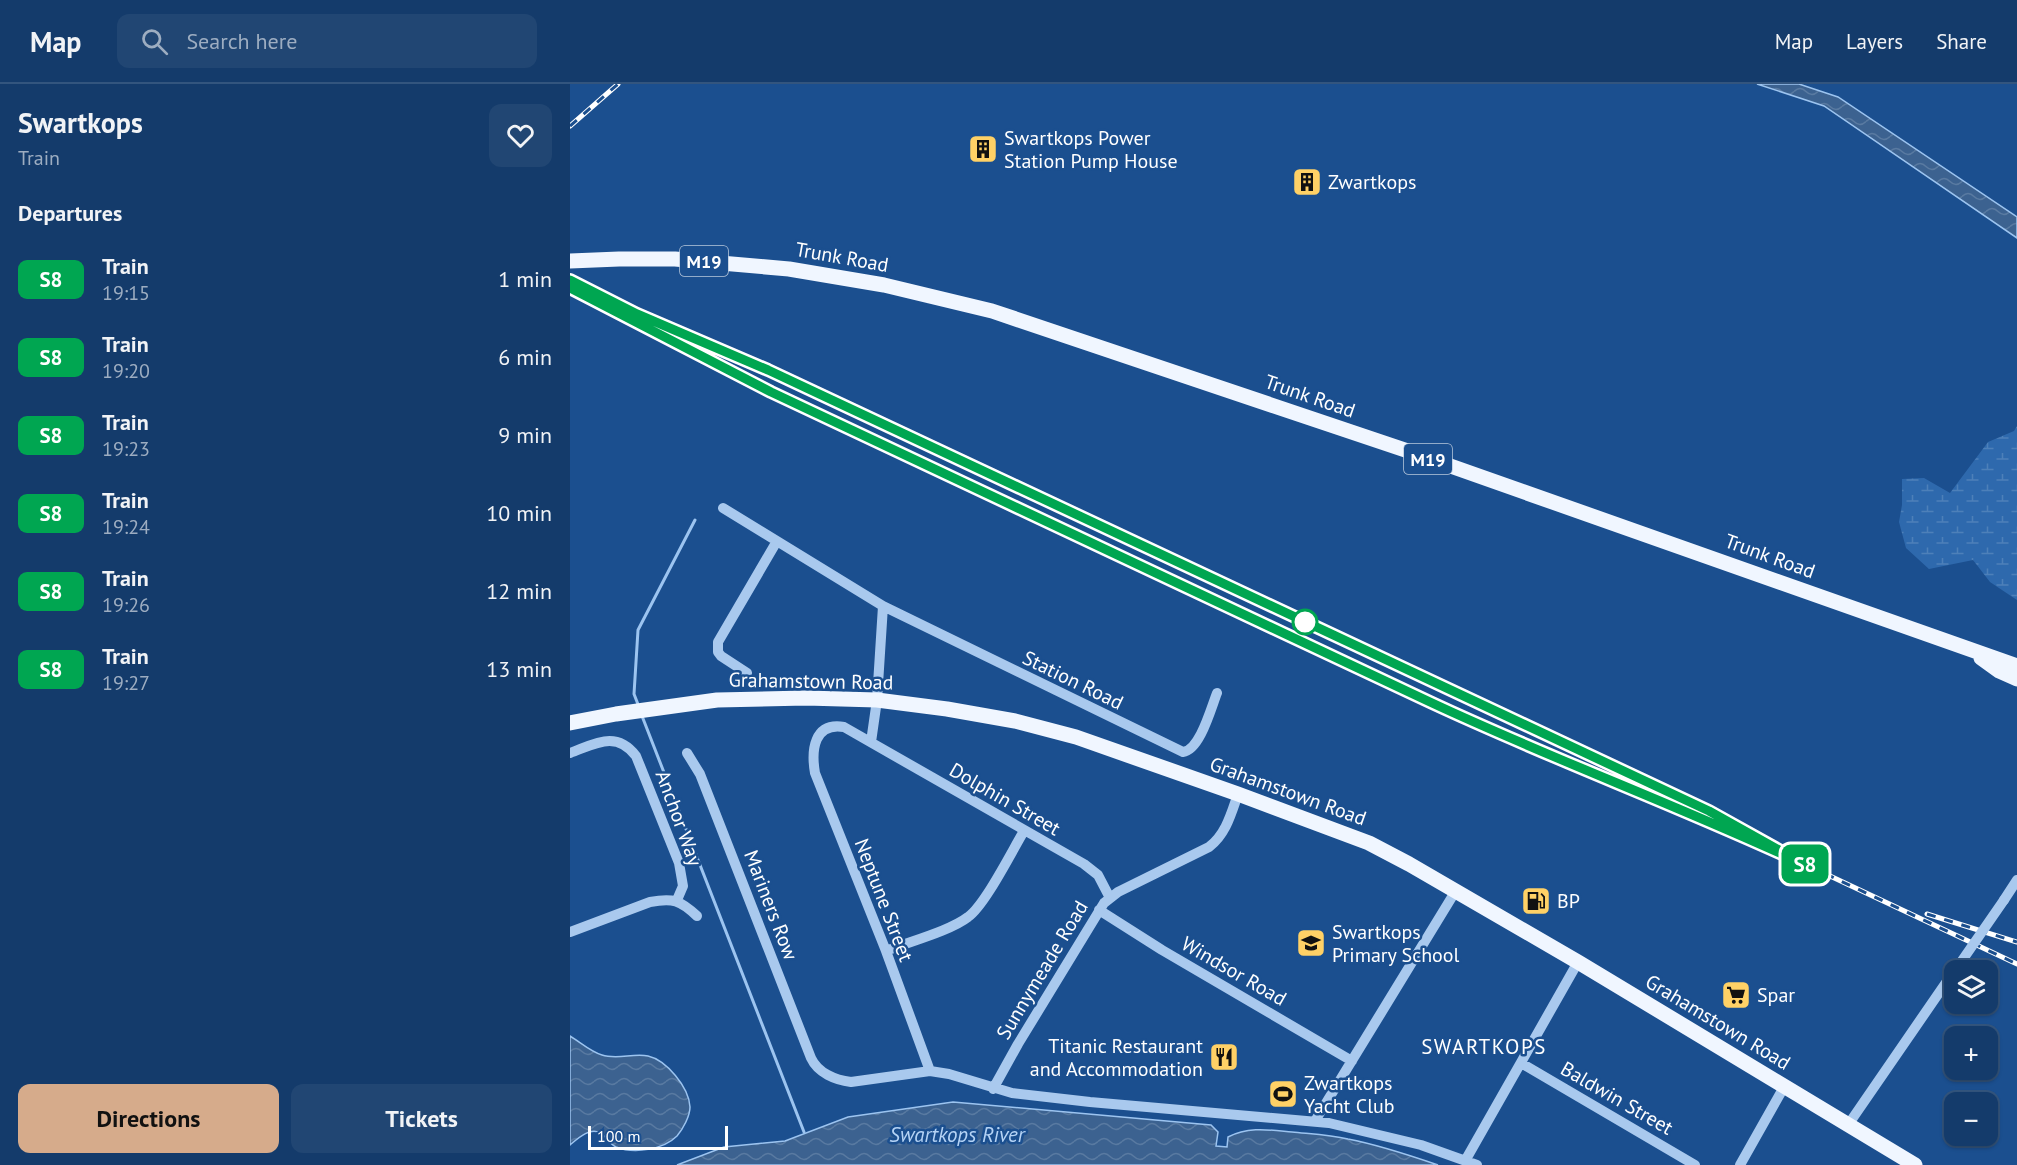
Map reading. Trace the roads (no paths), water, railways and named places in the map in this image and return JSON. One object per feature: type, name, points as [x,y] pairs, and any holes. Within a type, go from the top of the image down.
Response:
[{"type":"main road","name":"Trunk Road","points":[[570,261],[686,260],[789,269],[884,285],[992,311],[1659,538],[2017,666]]},
{"type":"main road","points":[[1968,649],[1999,671],[2017,679]]},
{"type":"main road","name":"Grahamstown Road","points":[[570,723],[717,700],[806,698],[877,700],[947,709],[1015,721],[1076,737],[1369,843],[1578,962],[1915,1165]]},
{"type":"street","points":[[723,508],[883,606],[872,742]]},
{"type":"street","points":[[747,674],[721,656],[718,652],[718,642],[777,541]]},
{"type":"street","name":"Station Road","points":[[883,606],[1183,752],[1191,750],[1198,740],[1217,693]]},
{"type":"street","name":"Dolphin Street","points":[[816,741],[824,730],[836,726],[844,727],[1093,870],[1110,898]]},
{"type":"street","name":"Anchor Way","points":[[570,753],[609,740],[627,745],[631,750],[639,762],[679,863],[683,886],[677,900]]},
{"type":"street","name":"Neptune Street","points":[[816,741],[813,753],[815,773],[886,951],[930,1071]]},
{"type":"street","name":"Mariners Row","points":[[687,753],[700,774],[811,1058],[821,1070],[843,1081],[851,1082],[930,1071]]},
{"type":"street","name":"Sunnymeade Road","points":[[993,1089],[1099,910],[1110,898],[1215,843],[1224,831],[1238,794]]},
{"type":"street","points":[[886,951],[957,924],[970,916],[981,903],[1024,831]]},
{"type":"street","points":[[1962,960],[2017,880]]},
{"type":"street","points":[[1315,1121],[1455,892]]},
{"type":"street","points":[[570,932],[651,902],[677,900],[697,916]]},
{"type":"street","name":"Windsor Road","points":[[1099,910],[1162,950],[1352,1061]]},
{"type":"street","points":[[1465,1161],[1578,962]]},
{"type":"street","points":[[1848,1125],[1944,986]]},
{"type":"street","name":"Baldwin Street","points":[[1521,1063],[1695,1165]]},
{"type":"street","points":[[930,1071],[949,1074],[1012,1093],[1315,1121],[1357,1128],[1421,1145],[1477,1165]]},
{"type":"street","points":[[1740,1165],[1784,1087]]},
{"type":"water","points":[[1757,84],[1799,84],[1838,97],[2017,217],[2017,238],[1824,106]]},
{"type":"water","points":[[570,1036],[602,1055],[648,1056],[669,1069],[686,1091],[690,1107],[686,1122],[677,1136],[664,1145],[631,1150],[616,1147],[602,1134],[593,1131],[570,1145]]},
{"type":"water","name":"Swartkops River","points":[[953,1102],[1211,1125],[1218,1132],[1216,1146],[1227,1147],[1228,1137],[1252,1130],[1327,1136],[1371,1144],[1438,1165],[677,1165],[724,1147],[785,1141],[848,1117]]},
{"type":"waterway","points":[[639,707],[634,694],[638,630],[695,520]]},
{"type":"waterway","points":[[642,716],[804,1132]]},
{"type":"railway","points":[[570,126],[618,84]]},
{"type":"railway","points":[[570,278],[585,284]]},
{"type":"railway","points":[[570,288],[771,392],[1473,722],[1528,747],[1728,828],[2017,964]]},
{"type":"railway","points":[[642,317],[768,370],[1704,809]]},
{"type":"railway","points":[[1927,914],[2017,942]]},
{"type":"train","name":"S8","points":[[570,280],[671,330],[768,370],[1709,811],[1806,865],[1728,828],[1528,747],[1430,702],[771,392],[570,288]]},
{"type":"place","name":"Swartkops Power Station Pump House","points":[[983,149]]},
{"type":"place","name":"Zwartkops","points":[[1307,182]]},
{"type":"place","name":"BP","points":[[1536,901]]},
{"type":"place","name":"Swartkops Primary School","points":[[1311,943]]},
{"type":"place","name":"Spar","points":[[1736,995]]},
{"type":"place","name":"Titanic Restaurant and Accommodation","points":[[1224,1057]]},
{"type":"place","name":"Zwartkops Yacht Club","points":[[1283,1094]]},
{"type":"district","name":"SWARTKOPS","points":[[1484,1046]]}]
